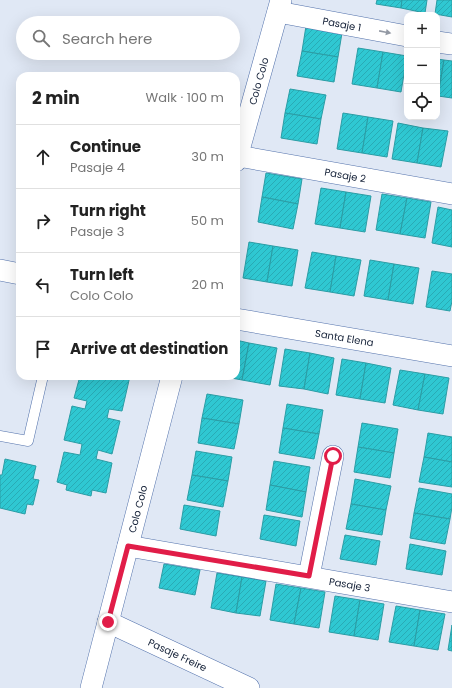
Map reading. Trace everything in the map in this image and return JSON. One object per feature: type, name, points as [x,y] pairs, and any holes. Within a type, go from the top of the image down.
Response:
[{"type":"street","name":"Pasaje 1","points":[[279,6],[404,35]]},
{"type":"street","name":"Colo Colo","points":[[240,148],[279,6]]},
{"type":"street","points":[[440,42],[452,44]]},
{"type":"street","name":"Pasaje 2","points":[[240,159],[452,194]]},
{"type":"street","points":[[0,270],[16,273]]},
{"type":"street","name":"Santa Elena","points":[[240,320],[452,356]]},
{"type":"street","name":"Colo Colo","points":[[91,688],[171,380]]},
{"type":"street","points":[[309,576],[333,456]]},
{"type":"street","name":"Pasaje 3","points":[[128,546],[309,576],[452,602]]},
{"type":"street","name":"Pasaje Freire","points":[[108,622],[249,688]]},
{"type":"lane","points":[[0,436],[28,441],[42,380]]},
{"type":"building","points":[[377,0],[402,0],[401,8],[376,4]]},
{"type":"building","points":[[402,0],[427,0],[425,12],[401,8]]},
{"type":"building","points":[[437,0],[452,0],[452,17],[440,15],[440,12],[435,12]]},
{"type":"building","points":[[306,26],[342,33],[338,57],[302,51]]},
{"type":"building","points":[[358,48],[383,52],[377,88],[352,84]]},
{"type":"building","points":[[302,51],[338,57],[334,82],[297,76]]},
{"type":"building","points":[[383,52],[404,56],[404,74],[401,92],[377,88]]},
{"type":"building","points":[[440,59],[444,60],[440,84]]},
{"type":"building","points":[[444,60],[452,61],[452,98],[440,96],[440,84]]},
{"type":"building","points":[[290,89],[326,95],[321,119],[285,113]]},
{"type":"building","points":[[285,113],[321,119],[317,144],[281,138]]},
{"type":"building","points":[[343,113],[368,117],[362,153],[337,149]]},
{"type":"building","points":[[368,117],[393,121],[387,157],[362,153]]},
{"type":"building","points":[[398,123],[423,128],[417,163],[392,159]]},
{"type":"building","points":[[423,128],[448,131],[441,167],[417,163]]},
{"type":"building","points":[[266,173],[302,179],[298,204],[262,197]]},
{"type":"building","points":[[321,188],[346,192],[340,228],[315,224]]},
{"type":"building","points":[[346,192],[371,196],[365,232],[340,228]]},
{"type":"building","points":[[382,194],[407,198],[400,234],[376,230]]},
{"type":"building","points":[[262,197],[298,204],[293,229],[258,222]]},
{"type":"building","points":[[407,198],[431,202],[425,238],[400,234]]},
{"type":"building","points":[[438,207],[452,210],[452,247],[432,243]]},
{"type":"building","points":[[249,242],[273,246],[267,282],[243,278]]},
{"type":"building","points":[[273,246],[298,250],[292,286],[267,282]]},
{"type":"building","points":[[312,252],[336,256],[330,292],[305,288]]},
{"type":"building","points":[[336,256],[361,260],[354,296],[330,292]]},
{"type":"building","points":[[370,260],[394,264],[388,300],[364,296]]},
{"type":"building","points":[[394,264],[419,268],[413,304],[388,300]]},
{"type":"building","points":[[432,271],[452,274],[452,301],[450,311],[426,307]]},
{"type":"building","points":[[240,341],[249,343],[242,380],[240,380]]},
{"type":"building","points":[[249,343],[277,348],[270,385],[242,380]]},
{"type":"building","points":[[285,349],[310,353],[304,389],[279,386]]},
{"type":"building","points":[[310,353],[334,358],[328,394],[304,389]]},
{"type":"building","points":[[342,359],[366,363],[360,399],[336,395]]},
{"type":"building","points":[[366,363],[391,368],[385,403],[360,399]]},
{"type":"building","points":[[400,370],[425,374],[418,410],[393,405]]},
{"type":"building","points":[[425,374],[449,378],[443,414],[418,410]]},
{"type":"building","points":[[79,380],[129,380],[122,411],[109,409],[107,418],[120,421],[112,454],[98,450],[96,459],[112,463],[106,493],[92,490],[91,496],[66,490],[67,485],[57,482],[64,452],[80,455],[82,444],[64,440],[72,406],[85,409],[87,401],[74,398]]},
{"type":"building","points":[[207,394],[243,400],[239,424],[202,418]]},
{"type":"building","points":[[287,404],[323,410],[319,434],[283,428]]},
{"type":"building","points":[[202,418],[239,424],[234,449],[198,443]]},
{"type":"building","points":[[362,423],[398,429],[394,453],[358,447]]},
{"type":"building","points":[[283,428],[319,434],[314,459],[279,453]]},
{"type":"building","points":[[428,433],[452,437],[452,462],[424,457]]},
{"type":"building","points":[[358,447],[394,453],[390,478],[354,472]]},
{"type":"building","points":[[196,451],[232,457],[228,481],[192,475]]},
{"type":"building","points":[[424,457],[452,462],[452,487],[419,482]]},
{"type":"building","points":[[5,459],[36,466],[33,479],[39,480],[33,505],[27,504],[25,514],[0,508],[0,475],[2,475]]},
{"type":"building","points":[[274,461],[310,467],[306,492],[270,485]]},
{"type":"building","points":[[192,475],[228,481],[223,507],[187,500]]},
{"type":"building","points":[[355,479],[391,486],[386,510],[351,504]]},
{"type":"building","points":[[270,485],[306,492],[302,517],[266,510]]},
{"type":"building","points":[[419,488],[452,494],[450,519],[414,513]]},
{"type":"building","points":[[351,504],[386,510],[382,535],[346,529]]},
{"type":"building","points":[[184,505],[220,511],[216,536],[180,529]]},
{"type":"building","points":[[414,513],[450,519],[445,544],[410,538]]},
{"type":"building","points":[[264,515],[300,521],[296,546],[260,539]]},
{"type":"building","points":[[345,535],[380,541],[376,565],[340,559]]},
{"type":"building","points":[[410,544],[446,551],[442,575],[406,569]]},
{"type":"building","points":[[164,564],[200,570],[195,595],[159,588]]},
{"type":"building","points":[[217,573],[242,577],[236,613],[211,608]]},
{"type":"building","points":[[242,577],[266,581],[260,616],[236,613]]},
{"type":"building","points":[[276,584],[301,588],[294,624],[270,620]]},
{"type":"building","points":[[301,588],[325,592],[319,628],[294,624]]},
{"type":"building","points":[[335,596],[360,600],[354,636],[329,632]]},
{"type":"building","points":[[360,600],[384,604],[378,640],[354,636]]},
{"type":"building","points":[[396,606],[420,610],[414,646],[389,642]]},
{"type":"building","points":[[420,610],[445,614],[438,650],[414,646]]},
{"type":"building","points":[[452,625],[452,651],[448,650]]},
{"type":"route","points":[[108,622],[128,546],[309,576],[333,456]]}]
